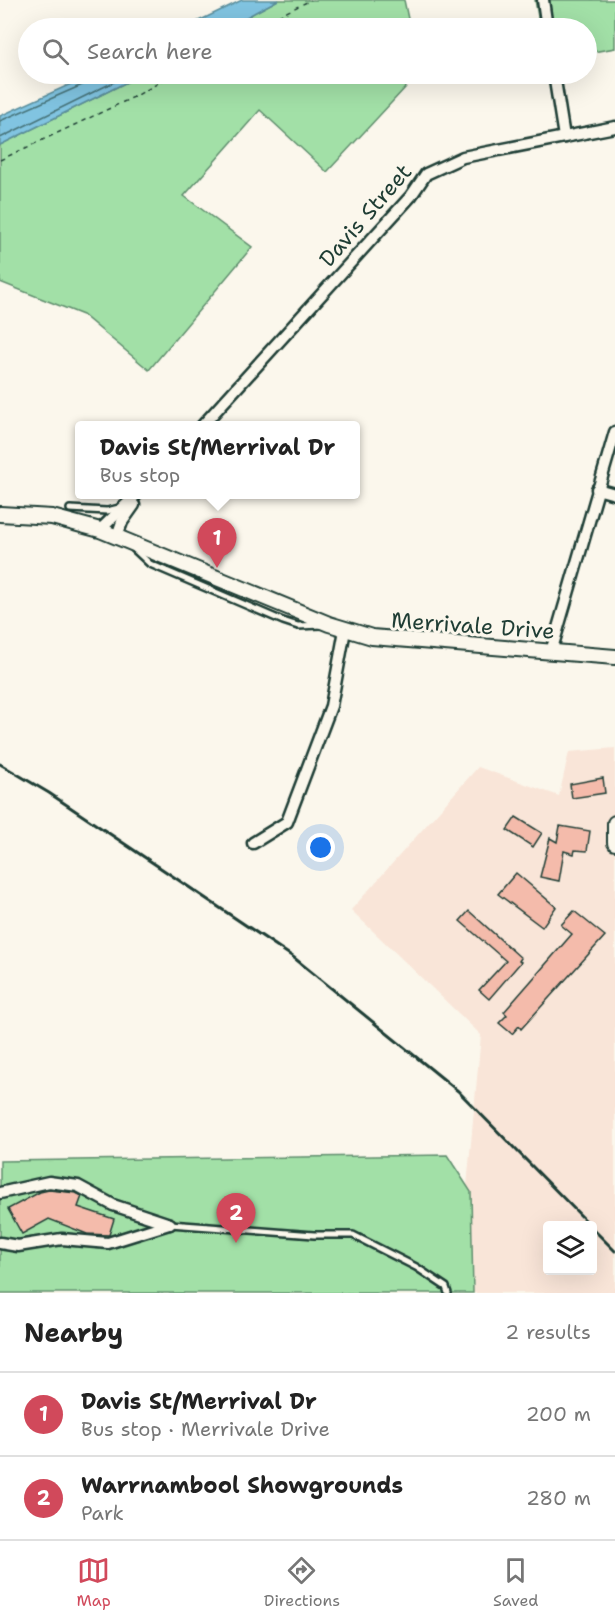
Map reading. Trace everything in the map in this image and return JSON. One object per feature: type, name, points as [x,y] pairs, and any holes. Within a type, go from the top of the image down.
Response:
[{"type":"street","points":[[543,0],[546,18]]},
{"type":"street","points":[[556,84],[564,137]]},
{"type":"street","name":"Davis Street","points":[[207,421],[411,196],[426,174],[463,157],[615,128]]},
{"type":"street","points":[[551,652],[615,432]]},
{"type":"street","points":[[597,489],[615,494]]},
{"type":"street","points":[[100,530],[134,499]]},
{"type":"street","points":[[121,537],[122,522],[136,499]]},
{"type":"street","name":"Merrivale Drive","points":[[0,514],[52,517],[121,537],[345,630],[400,642],[615,657]]},
{"type":"street","points":[[253,843],[287,822],[331,706],[345,630]]},
{"type":"street","points":[[615,823],[615,843]]},
{"type":"street","points":[[0,1193],[49,1182],[78,1186],[112,1205],[170,1224]]},
{"type":"street","points":[[0,1244],[18,1246],[62,1239],[108,1243],[170,1224]]},
{"type":"lane","points":[[70,509],[111,511],[128,504]]},
{"type":"lane","points":[[170,1224],[314,1235],[353,1235],[416,1267],[446,1287],[448,1293]]},
{"type":"path","points":[[274,18],[311,0]]},
{"type":"path","points":[[0,160],[157,84]]},
{"type":"shaded area","points":[[615,748],[615,1293],[471,1293],[467,1186],[481,1035],[351,910],[478,767],[559,796],[569,752]]},
{"type":"green space","points":[[278,0],[404,0],[408,18],[245,18]]},
{"type":"green space","points":[[535,0],[615,0],[615,48],[597,51],[597,18],[538,18]]},
{"type":"green space","points":[[123,84],[409,84],[327,172],[260,110],[184,196],[252,247],[149,370],[83,315],[0,282],[0,145]]},
{"type":"green space","points":[[447,1155],[471,1192],[473,1293],[0,1293],[0,1161]]},
{"type":"water","points":[[242,0],[278,0],[245,18],[205,18]]},
{"type":"water","points":[[71,84],[123,84],[0,145],[0,116]]},
{"type":"building","points":[[603,778],[605,793],[572,798],[570,784]]},
{"type":"building","points":[[516,817],[542,833],[533,847],[507,830]]},
{"type":"building","points":[[560,826],[590,831],[587,851],[575,850],[574,854],[564,851],[559,881],[540,877],[550,838],[557,842]]},
{"type":"building","points":[[516,873],[556,907],[542,927],[498,894]]},
{"type":"building","points":[[469,911],[521,958],[519,961],[521,962],[489,999],[479,990],[506,961],[460,921]]},
{"type":"building","points":[[574,911],[605,936],[521,1029],[519,1026],[512,1034],[499,1023],[507,1015],[504,1012],[572,934],[561,925]]},
{"type":"building","points":[[49,1190],[76,1193],[82,1196],[78,1207],[114,1219],[109,1235],[87,1234],[49,1219],[22,1234],[8,1209],[40,1192]]},
{"type":"railway","points":[[0,764],[49,793],[293,957],[458,1091],[586,1221]]},
{"type":"railway","points":[[597,1233],[615,1251]]},
{"type":"place","name":"Davis St/Merrival Dr","points":[[217,568]]},
{"type":"place","name":"Warrnambool Showgrounds","points":[[236,1243]]}]
